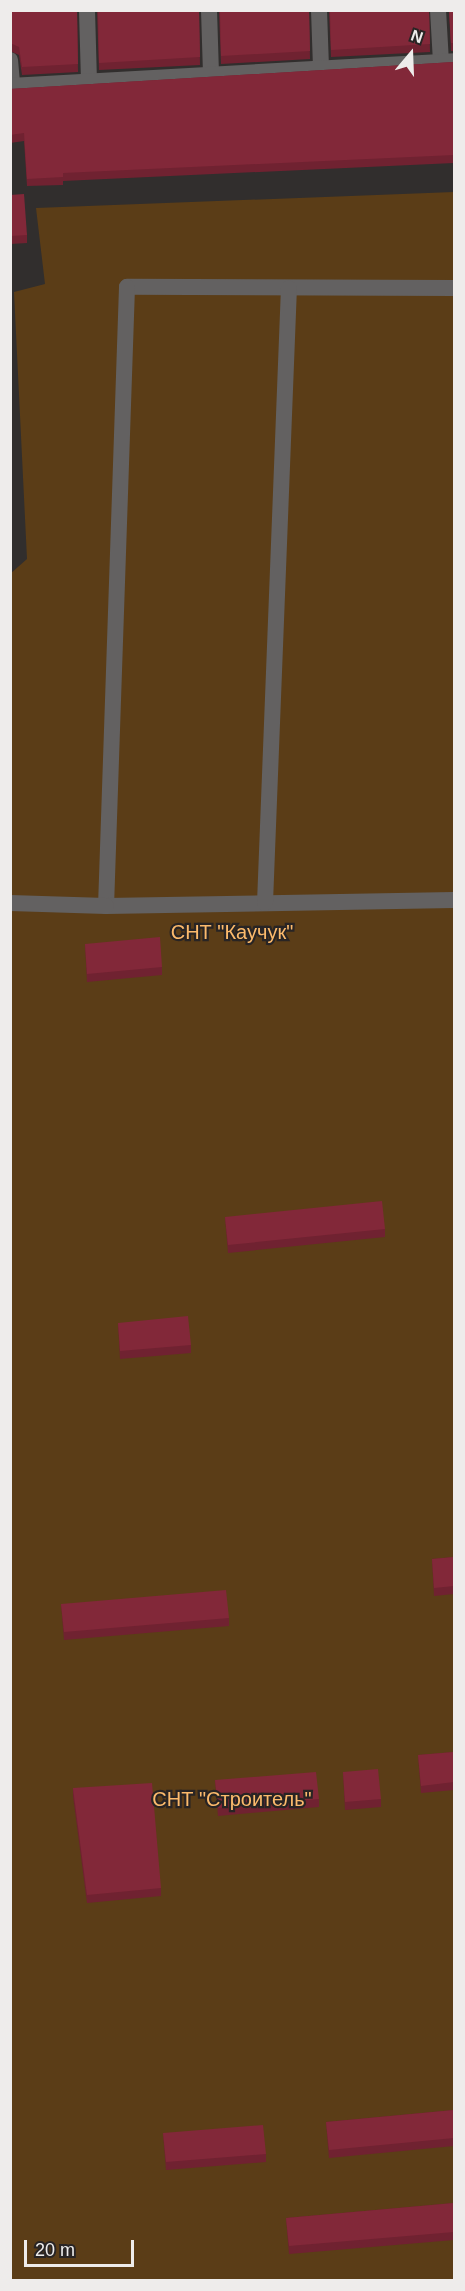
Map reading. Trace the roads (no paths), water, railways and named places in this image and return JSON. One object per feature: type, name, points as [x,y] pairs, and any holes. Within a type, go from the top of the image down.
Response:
[{"type":"lane","points":[[87,10],[89,81]]},
{"type":"lane","points":[[209,10],[212,74]]},
{"type":"lane","points":[[319,10],[321,68]]},
{"type":"lane","points":[[10,60],[11,86],[448,61],[438,10]]},
{"type":"lane","points":[[106,906],[127,287],[454,288]]},
{"type":"lane","points":[[265,903],[289,288]]},
{"type":"lane","points":[[10,903],[106,906],[454,900]]},
{"type":"park label","name":"СНТ \"Каучук\"","points":[[232,932]]},
{"type":"park label","name":"СНТ \"Строитель\"","points":[[232,1799]]}]
